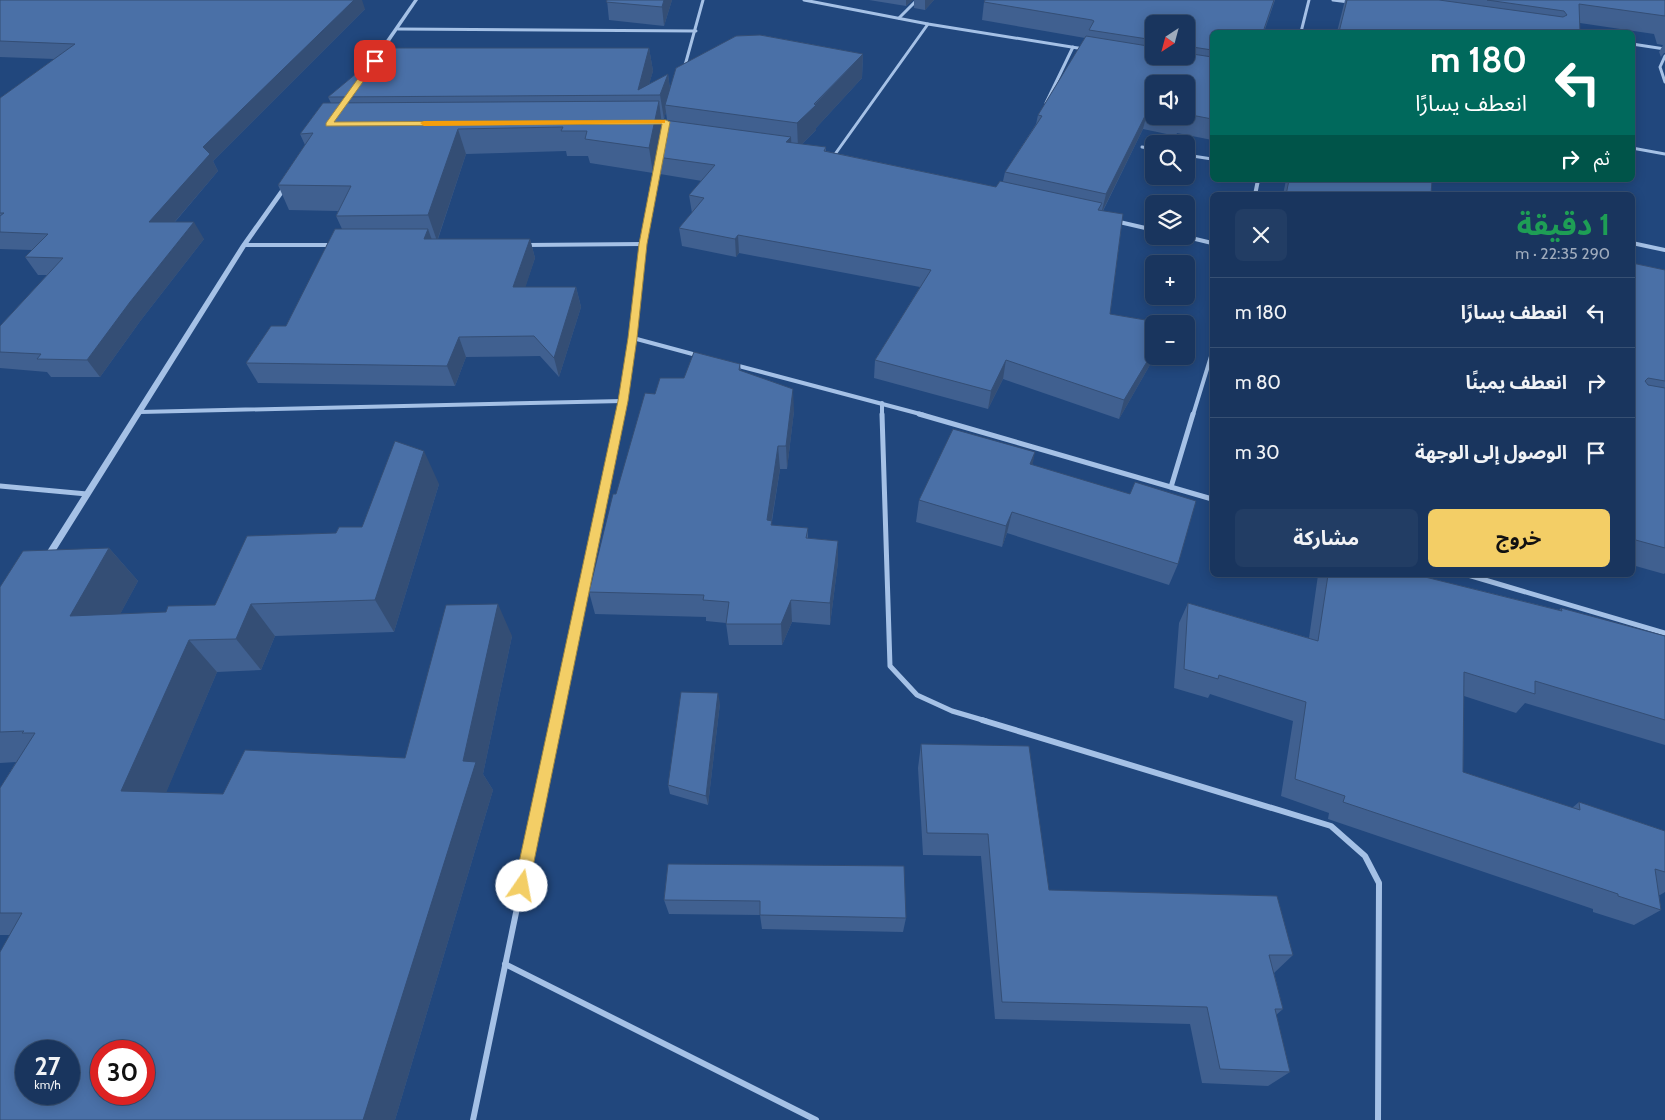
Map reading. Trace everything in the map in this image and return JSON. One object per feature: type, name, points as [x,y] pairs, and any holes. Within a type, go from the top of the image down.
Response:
[{"type":"street","points":[[369,69],[416,0]]},
{"type":"street","points":[[681,76],[696,31],[703,0]]},
{"type":"street","points":[[804,0],[928,24],[1091,51]]},
{"type":"street","points":[[899,18],[917,0]]},
{"type":"street","points":[[1301,30],[1308,0]]},
{"type":"street","points":[[1333,0],[1352,3]]},
{"type":"street","points":[[833,157],[928,24]]},
{"type":"street","points":[[398,29],[696,31]]},
{"type":"street","points":[[1635,44],[1665,49]]},
{"type":"street","points":[[1043,109],[1073,47]]},
{"type":"street","points":[[1665,56],[1660,67],[1665,82]]},
{"type":"street","points":[[1635,149],[1665,154]]},
{"type":"street","points":[[473,1120],[623,401],[633,338],[643,244],[661,152]]},
{"type":"street","points":[[824,156],[843,159]]},
{"type":"street","points":[[1195,156],[1210,159]]},
{"type":"street","points":[[41,569],[244,245],[289,180]]},
{"type":"street","points":[[1107,219],[1145,228]]},
{"type":"street","points":[[1195,239],[1210,243]]},
{"type":"street","points":[[523,245],[643,244]]},
{"type":"street","points":[[1635,244],[1665,250]]},
{"type":"street","points":[[244,245],[344,245]]},
{"type":"street","points":[[633,338],[710,358]]},
{"type":"street","points":[[1171,487],[1210,360]]},
{"type":"street","points":[[729,363],[882,404],[1210,499]]},
{"type":"street","points":[[140,412],[623,401]]},
{"type":"street","points":[[882,404],[890,666],[916,695],[952,711],[1331,826],[1365,856],[1379,883],[1378,1120]]},
{"type":"street","points":[[0,486],[87,494]]},
{"type":"street","points":[[1475,577],[1665,634]]},
{"type":"street","points":[[505,964],[816,1120]]},
{"type":"building","points":[[0,0],[354,0],[203,147],[210,154],[149,222],[194,222],[130,302],[87,360],[37,359],[41,354],[0,352],[0,326],[63,258],[25,257],[48,234],[0,232],[0,216],[4,213],[0,213],[0,98],[75,44],[0,41]]},
{"type":"building","points":[[607,0],[664,0],[662,7],[606,2]]},
{"type":"building","points":[[985,0],[1274,0],[1264,30],[1210,30],[1210,50],[1195,47],[1195,15],[1145,15],[1145,39],[1089,30],[1094,21],[984,2]]},
{"type":"building","points":[[1347,0],[1439,0],[1563,17],[1567,15],[1564,11],[1487,0],[1665,0],[1665,16],[1579,4],[1580,30],[1340,30]]},
{"type":"building","points":[[760,35],[863,54],[797,123],[665,105],[676,68],[736,36]]},
{"type":"building","points":[[1086,36],[1145,46],[1145,65],[1195,65],[1195,54],[1210,57],[1210,119],[1195,116],[1195,75],[1145,75],[1145,116],[1106,194],[1005,172],[1042,116],[1038,115]]},
{"type":"building","points":[[387,48],[649,48],[638,90],[668,74],[660,95],[328,97]]},
{"type":"building","points":[[659,101],[649,148],[585,139],[587,131],[561,131],[563,127],[458,129],[428,215],[336,216],[351,186],[278,185],[313,133],[300,134],[323,103]]},
{"type":"building","points":[[664,120],[791,137],[786,142],[826,147],[824,151],[996,187],[1000,181],[1102,203],[1098,210],[1123,214],[1110,314],[1145,320],[1145,365],[1124,400],[1006,360],[991,391],[875,360],[931,270],[738,235],[735,239],[679,228],[704,198],[689,195],[715,165],[657,157]]},
{"type":"building","points":[[1289,182],[1432,182],[1431,192],[1287,192]]},
{"type":"building","points":[[335,229],[428,229],[424,239],[530,239],[513,287],[576,287],[554,358],[534,336],[459,337],[447,366],[246,363],[271,326],[286,326]]},
{"type":"building","points":[[1635,264],[1665,270],[1665,381],[1648,378],[1645,381],[1648,385],[1665,388],[1665,548],[1635,540]]},
{"type":"building","points":[[694,352],[740,364],[739,370],[793,389],[786,446],[778,446],[767,520],[772,521],[771,525],[808,528],[806,538],[838,541],[830,603],[791,600],[781,624],[726,624],[729,602],[703,600],[704,595],[589,592],[613,494],[616,494],[645,393],[655,394],[660,378],[684,378]]},
{"type":"building","points":[[953,429],[1035,452],[1030,464],[1130,494],[1135,482],[1196,501],[1178,564],[1012,512],[1006,526],[919,500]]},
{"type":"building","points":[[395,441],[424,451],[375,600],[251,604],[236,639],[189,640],[121,791],[223,794],[245,750],[405,758],[446,605],[498,604],[463,761],[476,762],[363,1120],[0,1120],[0,952],[22,913],[0,913],[0,788],[35,733],[22,733],[24,731],[0,732],[0,587],[23,551],[109,548],[70,616],[166,612],[168,606],[215,605],[247,536],[336,533],[339,527],[362,527]]},
{"type":"building","points":[[1328,577],[1425,577],[1562,611],[1561,608],[1665,636],[1665,720],[1535,681],[1535,694],[1464,672],[1463,772],[1580,810],[1579,802],[1665,831],[1665,872],[1655,869],[1661,910],[1343,802],[1345,796],[1295,779],[1306,702],[1219,675],[1218,679],[1184,669],[1188,603],[1318,641]]},
{"type":"building","points":[[681,692],[718,693],[706,796],[668,785]]},
{"type":"building","points":[[921,744],[1029,746],[1049,890],[1277,896],[1293,955],[1269,955],[1283,1009],[1275,1009],[1290,1072],[1220,1069],[1207,1007],[1002,1002],[988,834],[927,833]]},
{"type":"building","points":[[668,864],[904,866],[906,918],[760,915],[760,901],[664,900]]},
{"type":"slow traffic","points":[[424,123],[663,122]]},
{"type":"route","points":[[375,61],[329,124],[666,122],[643,244],[633,338],[623,401],[522,886]]}]
